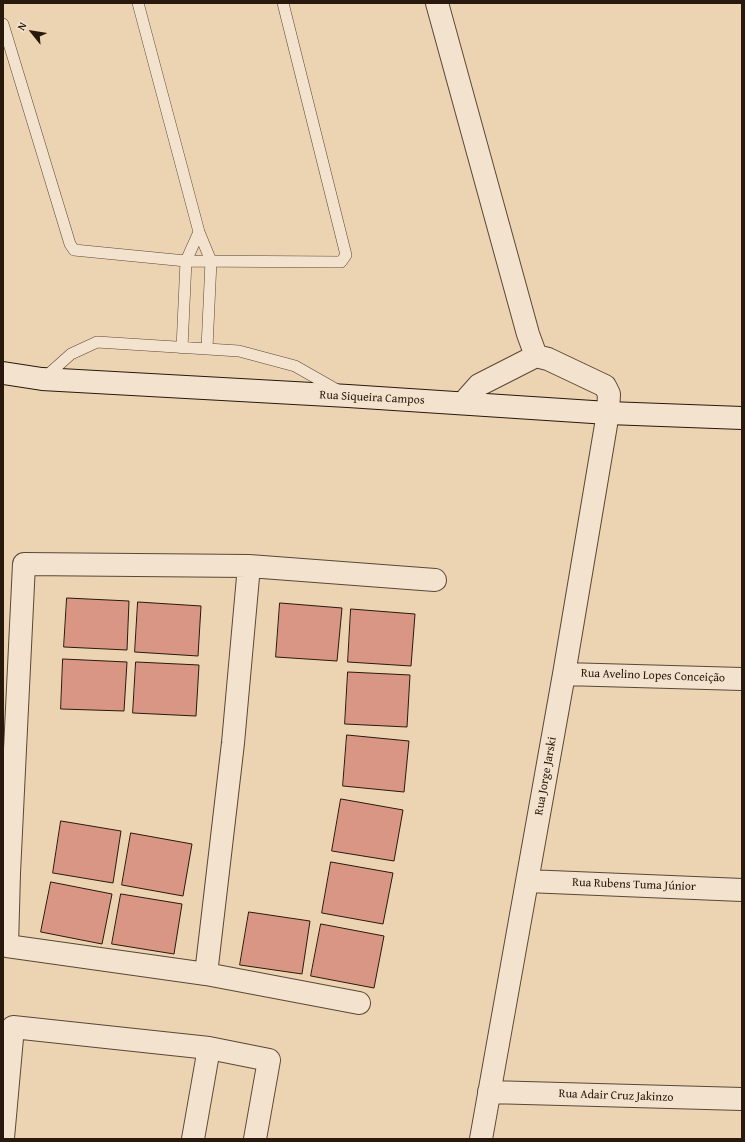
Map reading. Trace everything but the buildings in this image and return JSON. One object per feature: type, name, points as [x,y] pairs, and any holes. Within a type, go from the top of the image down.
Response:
[{"type":"street","points":[[437,3],[528,334],[536,356],[479,386],[463,403]]},
{"type":"street","name":"Rua Jorge Jarski","points":[[481,1139],[564,674],[608,413],[609,394],[605,386],[548,359],[536,356]]},
{"type":"street","name":"Rua Siqueira Campos","points":[[3,373],[42,379],[348,396],[608,413],[742,418]]},
{"type":"street","points":[[359,1003],[206,974],[7,946],[6,872],[24,564],[249,566],[435,580]]},
{"type":"street","points":[[206,974],[233,744],[249,566]]},
{"type":"street","name":"Rua Avelino Lopes Conceição","points":[[564,674],[742,679]]},
{"type":"street","name":"Rua Rubens Tuma Júnior","points":[[527,881],[742,890]]},
{"type":"street","points":[[3,1138],[13,1027],[209,1048],[269,1060],[255,1139]]},
{"type":"street","points":[[193,1139],[209,1048]]},
{"type":"street","name":"Rua Adair Cruz Jakinzo","points":[[489,1092],[742,1099]]},
{"type":"lane","points":[[138,3],[199,232],[211,261],[207,348]]},
{"type":"lane","points":[[3,24],[70,244],[74,250],[186,260],[341,262],[346,255],[283,3]]},
{"type":"lane","points":[[182,348],[186,260],[199,232]]},
{"type":"lane","points":[[42,379],[71,354],[97,342],[182,348],[207,348],[239,351],[295,366],[348,396]]}]
